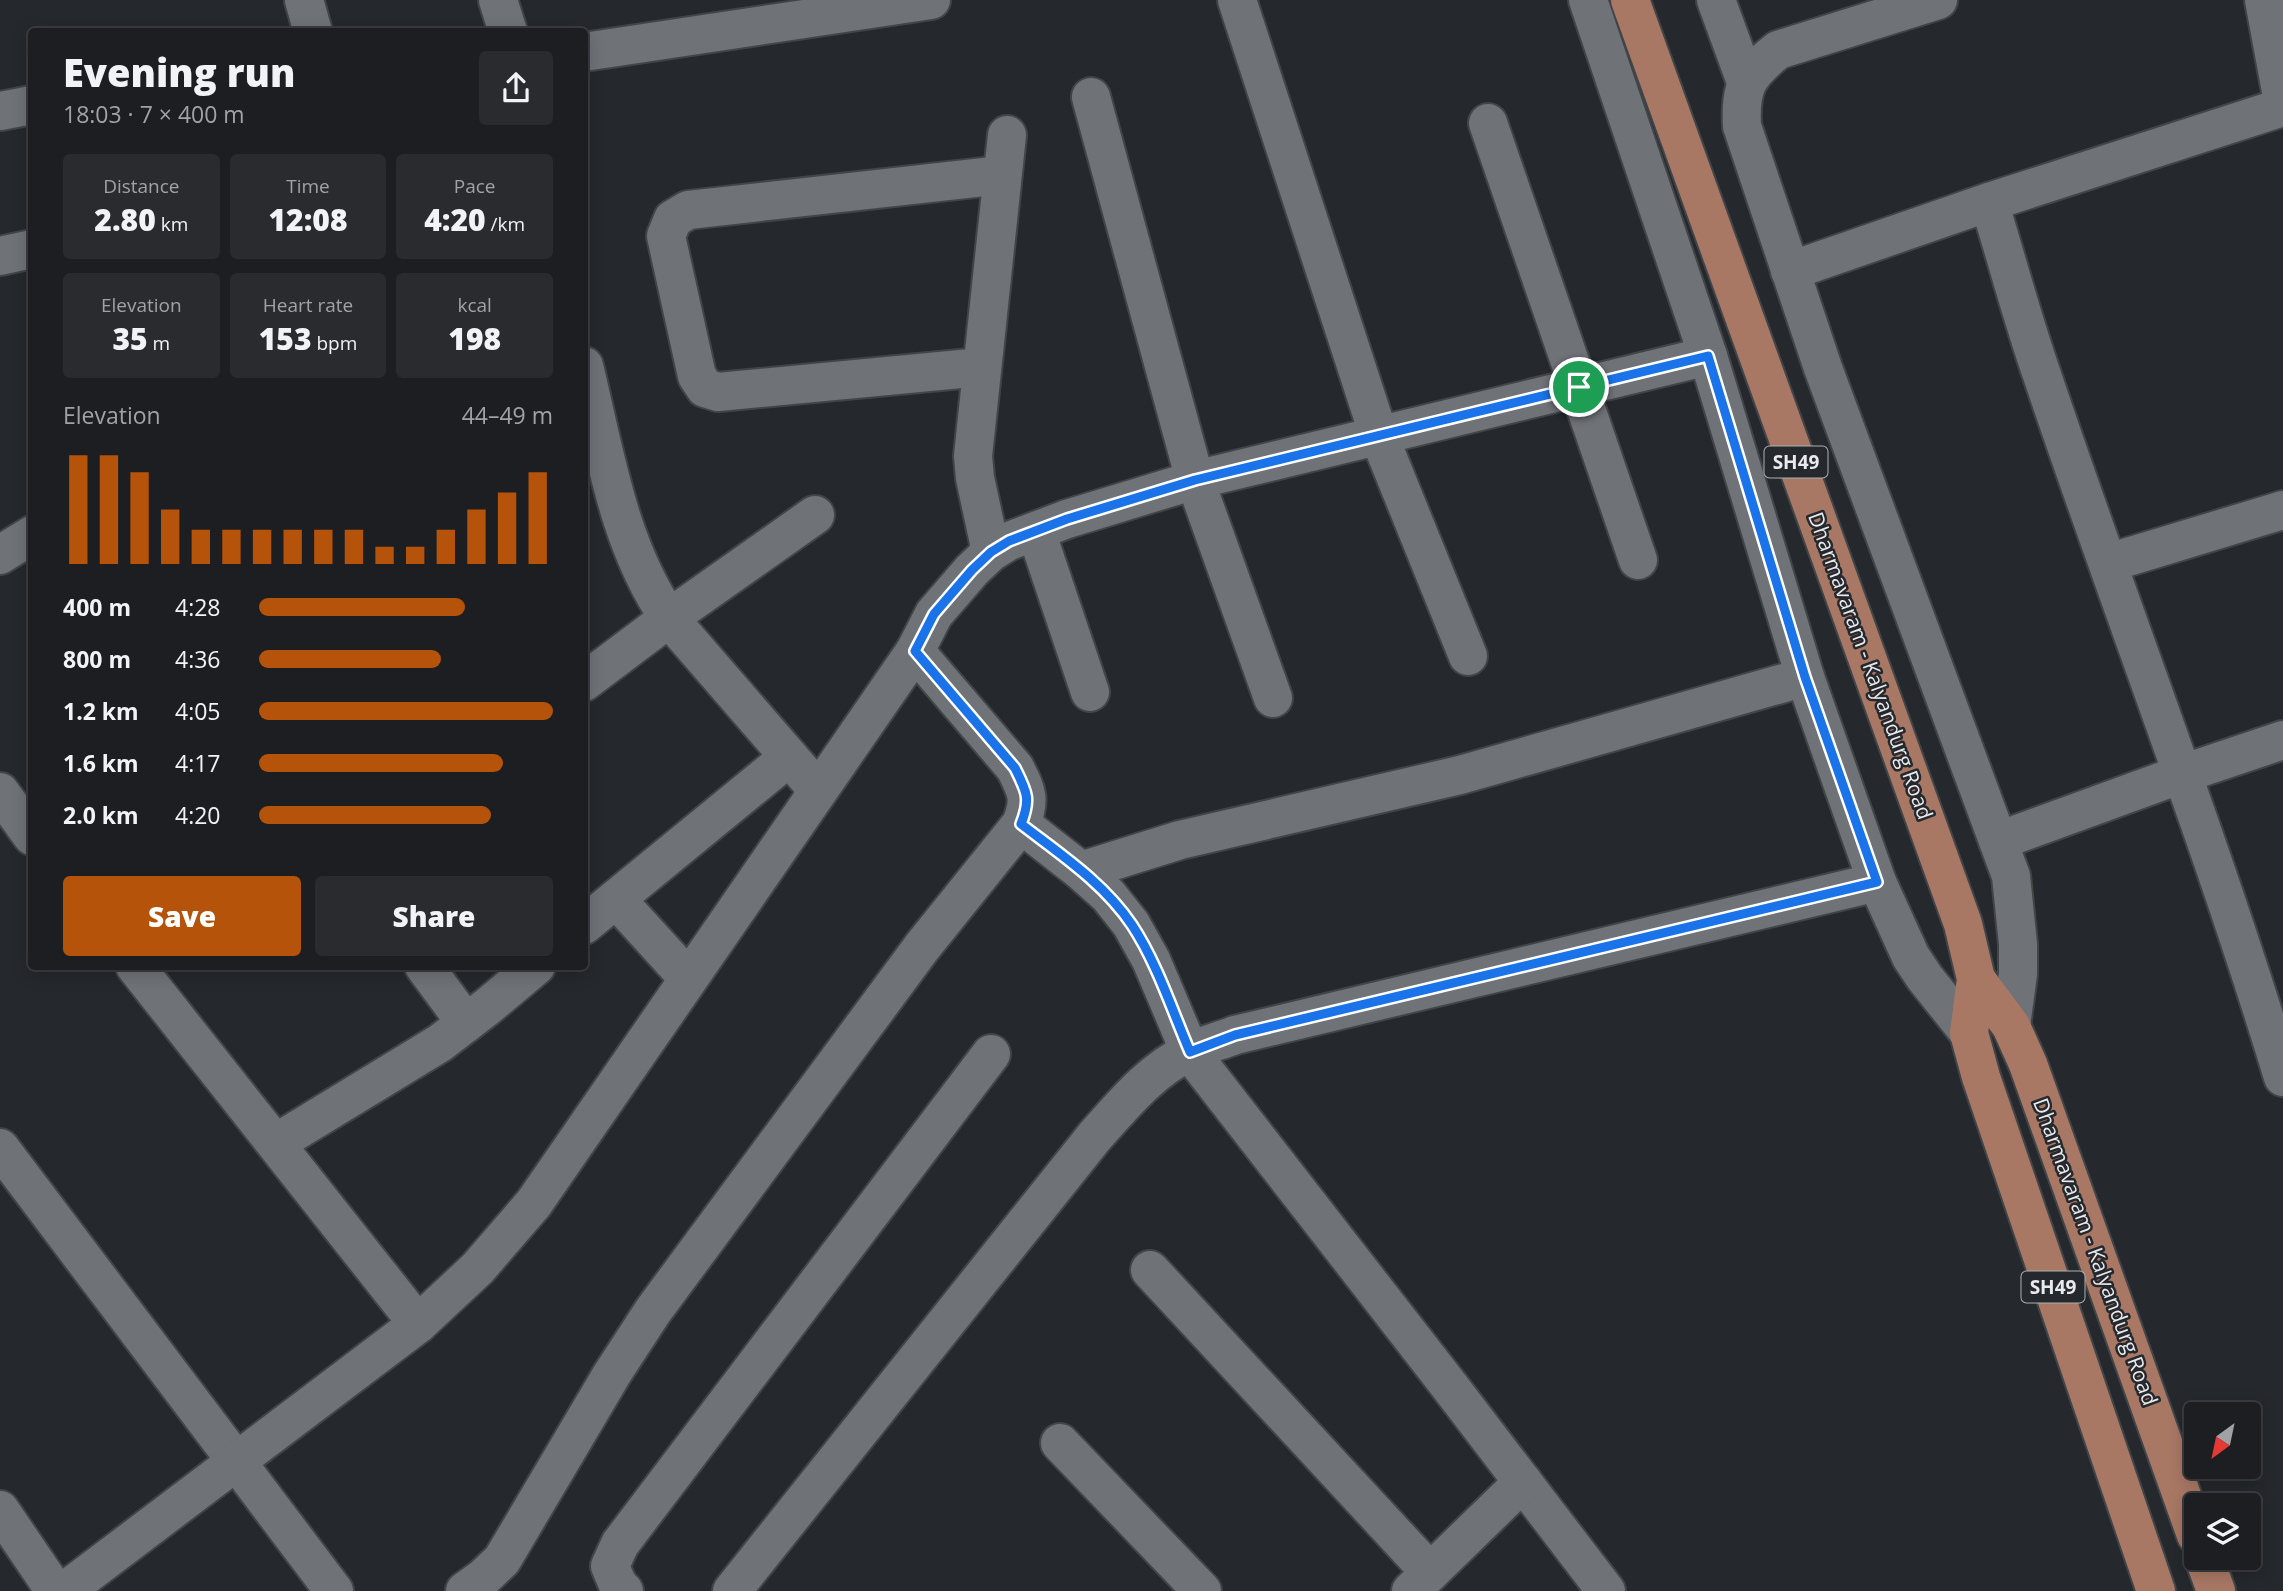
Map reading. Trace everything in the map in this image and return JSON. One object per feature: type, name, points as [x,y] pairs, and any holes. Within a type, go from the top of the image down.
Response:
[{"type":"main road","name":"Dharmavaram - Kalyandurg Road","points":[[1630,0],[1963,924],[1976,979],[1969,1033],[2156,1591]]},
{"type":"main road","name":"Dharmavaram - Kalyandurg Road","points":[[1976,979],[2011,1026],[2028,1064],[2184,1501]]},
{"type":"main road","points":[[2208,1570],[2216,1591]]},
{"type":"street","points":[[304,0],[312,28]]},
{"type":"street","points":[[498,0],[507,28]]},
{"type":"street","points":[[588,51],[931,0]]},
{"type":"street","points":[[1237,0],[1379,436],[1468,656]]},
{"type":"street","points":[[1588,0],[1708,356],[1805,677],[1877,882],[1911,957],[1924,978],[1969,1033]]},
{"type":"street","points":[[1716,0],[1746,82]]},
{"type":"street","points":[[1938,0],[1778,50],[1759,65],[1746,82],[1741,104],[1742,126],[1823,368],[2011,876],[2018,944],[2018,974],[2011,1026]]},
{"type":"street","points":[[1790,271],[2283,104],[2264,0]]},
{"type":"street","points":[[1091,97],[1195,480],[1273,698]]},
{"type":"street","points":[[0,111],[28,106]]},
{"type":"street","points":[[1488,123],[1638,560]]},
{"type":"street","points":[[991,552],[973,456],[1007,135]]},
{"type":"street","points":[[982,368],[718,392],[705,388],[697,376],[666,236],[673,219],[688,210],[1002,176]]},
{"type":"street","points":[[1989,202],[2041,373],[2182,774],[2271,990],[2283,1077]]},
{"type":"street","points":[[0,256],[28,250]]},
{"type":"street","points":[[65,1591],[418,1324],[478,1268],[534,1203],[817,789],[915,651],[934,614],[991,552],[1009,541],[1067,519],[1195,480],[1708,356]]},
{"type":"street","points":[[588,382],[632,551],[652,594],[669,618],[817,789]]},
{"type":"street","points":[[2108,563],[2283,510]]},
{"type":"street","points":[[588,679],[815,515]]},
{"type":"street","points":[[1035,531],[1090,692]]},
{"type":"street","points":[[0,555],[28,538]]},
{"type":"street","points":[[465,1591],[502,1560],[611,1374],[653,1311],[922,947],[1021,824],[1029,804],[1025,787],[1015,768],[915,651]]},
{"type":"street","points":[[1081,870],[1181,840],[1460,775],[1805,677]]},
{"type":"street","points":[[1998,841],[2283,740]]},
{"type":"street","points":[[588,922],[789,757]]},
{"type":"street","points":[[0,792],[28,830]]},
{"type":"street","points":[[1021,824],[1081,870],[1108,895],[1131,924],[1151,960],[1190,1052],[1606,1591]]},
{"type":"street","points":[[732,1591],[1095,1136],[1132,1094],[1164,1067],[1190,1052],[1235,1035],[1877,882]]},
{"type":"street","points":[[616,899],[688,978]]},
{"type":"street","points":[[138,970],[418,1324]]},
{"type":"street","points":[[427,970],[466,1023]]},
{"type":"street","points":[[276,1143],[405,1066],[466,1023],[531,970]]},
{"type":"street","points":[[624,1591],[618,1585],[610,1566],[620,1544],[991,1054]]},
{"type":"street","points":[[0,1148],[334,1591]]},
{"type":"street","points":[[1150,1270],[1420,1581],[1523,1482]]},
{"type":"street","points":[[1060,1443],[1202,1591]]},
{"type":"street","points":[[0,1510],[55,1591]]},
{"type":"route","points":[[1708,356],[1805,677],[1877,882],[1235,1035],[1190,1052],[1151,960],[1131,924],[1108,895],[1081,870],[1021,824],[1029,804],[1025,787],[1015,768],[915,651],[934,614],[991,552],[1009,541],[1067,519],[1195,480],[1579,387],[1708,356]]}]
